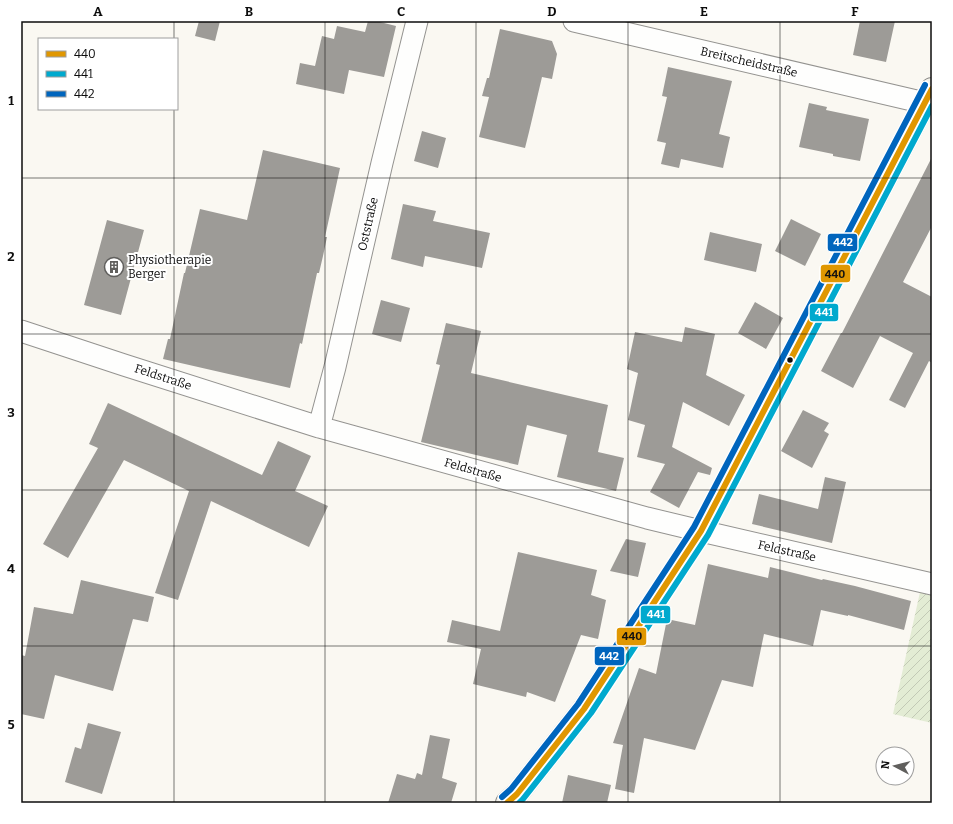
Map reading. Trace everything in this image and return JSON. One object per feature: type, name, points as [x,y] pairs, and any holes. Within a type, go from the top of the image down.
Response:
[{"type":"street","name":"Oststraße","points":[[319,427],[335,367],[382,163],[417,21]]},
{"type":"street","name":"Breitscheidstraße","points":[[574,21],[929,96]]},
{"type":"street","points":[[507,803],[517,794],[584,709],[701,531],[929,96]]},
{"type":"street","name":"Feldstraße","points":[[21,331],[319,427],[647,518],[932,584]]},
{"type":"green space","points":[[920,592],[932,594],[932,723],[893,714]]},
{"type":"building","points":[[199,21],[220,21],[215,41],[195,36]]},
{"type":"building","points":[[368,21],[376,21],[396,26],[384,77],[349,70],[344,94],[296,84],[300,63],[315,66],[322,36],[334,39],[337,26],[365,32]]},
{"type":"building","points":[[860,21],[895,21],[886,62],[853,55]]},
{"type":"building","points":[[500,29],[552,41],[557,54],[552,79],[542,77],[525,148],[479,137],[489,97],[482,96],[487,78],[489,78]]},
{"type":"building","points":[[668,67],[732,81],[719,134],[730,137],[723,168],[681,159],[679,168],[661,164],[666,143],[657,141],[667,97],[662,96]]},
{"type":"building","points":[[809,103],[827,107],[826,110],[869,119],[860,161],[799,147]]},
{"type":"building","points":[[422,131],[446,138],[438,168],[414,161]]},
{"type":"building","points":[[263,150],[340,168],[325,237],[327,237],[323,256],[319,273],[317,273],[302,344],[300,343],[290,388],[163,359],[168,339],[170,339],[200,209],[247,220]]},
{"type":"building","points":[[932,157],[932,226],[903,282],[932,297],[932,363],[929,361],[905,408],[889,400],[913,353],[880,336],[853,388],[821,371]]},
{"type":"building","points":[[403,204],[436,211],[433,221],[490,233],[482,268],[425,256],[423,267],[391,259]]},
{"type":"building","points":[[791,219],[821,234],[805,266],[775,251]]},
{"type":"building","name":"Physiotherapie Berger","points":[[107,220],[144,230],[121,315],[84,305]]},
{"type":"building","points":[[710,232],[762,244],[756,272],[704,260]]},
{"type":"building","points":[[381,300],[410,308],[401,342],[372,334]]},
{"type":"building","points":[[755,302],[783,318],[766,349],[738,333]]},
{"type":"building","points":[[446,323],[481,331],[471,373],[608,405],[598,452],[624,458],[616,491],[557,477],[567,435],[527,425],[518,465],[421,442],[440,365],[436,364]]},
{"type":"building","points":[[685,327],[715,334],[706,375],[745,395],[729,426],[683,402],[672,447],[712,468],[710,475],[698,472],[679,508],[650,492],[665,464],[637,457],[645,425],[628,420],[638,373],[627,369],[635,332],[682,342]]},
{"type":"building","points":[[108,403],[262,475],[278,441],[311,456],[295,491],[328,506],[309,547],[211,501],[178,600],[155,593],[189,491],[124,460],[68,558],[43,544],[98,448],[89,444]]},
{"type":"building","points":[[803,410],[829,423],[824,431],[829,434],[812,468],[781,451]]},
{"type":"building","points":[[825,477],[846,482],[832,543],[752,524],[759,494],[818,509]]},
{"type":"building","points":[[626,539],[646,543],[638,577],[610,571]]},
{"type":"building","points":[[518,552],[597,570],[591,595],[606,600],[598,639],[581,635],[555,702],[527,692],[526,697],[473,684],[481,649],[447,642],[452,620],[500,631]]},
{"type":"building","points":[[708,564],[768,578],[770,567],[822,580],[855,586],[911,601],[904,630],[848,615],[821,610],[813,646],[764,634],[753,687],[722,680],[695,750],[644,738],[634,793],[615,789],[623,745],[613,743],[639,668],[656,674],[667,619],[695,625]]},
{"type":"building","points":[[81,580],[154,597],[148,622],[133,619],[113,691],[55,675],[44,719],[21,714],[21,655],[25,656],[34,607],[73,614]]},
{"type":"building","points":[[88,723],[121,732],[102,794],[65,782],[75,747],[81,749]]},
{"type":"building","points":[[430,735],[450,739],[442,778],[457,783],[451,803],[388,803],[397,774],[415,779],[417,773],[422,775]]},
{"type":"building","points":[[568,775],[611,785],[607,803],[562,803]]},
{"type":"transit line","name":"442","points":[[502,797],[511,789],[578,704],[694,527],[925,85]]},
{"type":"transit line","name":"440","points":[[507,803],[517,794],[584,709],[701,531],[932,89]]},
{"type":"transit line","name":"441","points":[[519,803],[591,713],[708,535],[932,106]]},
{"type":"place","name":"Physiotherapie Berger","points":[[114,267]]}]
